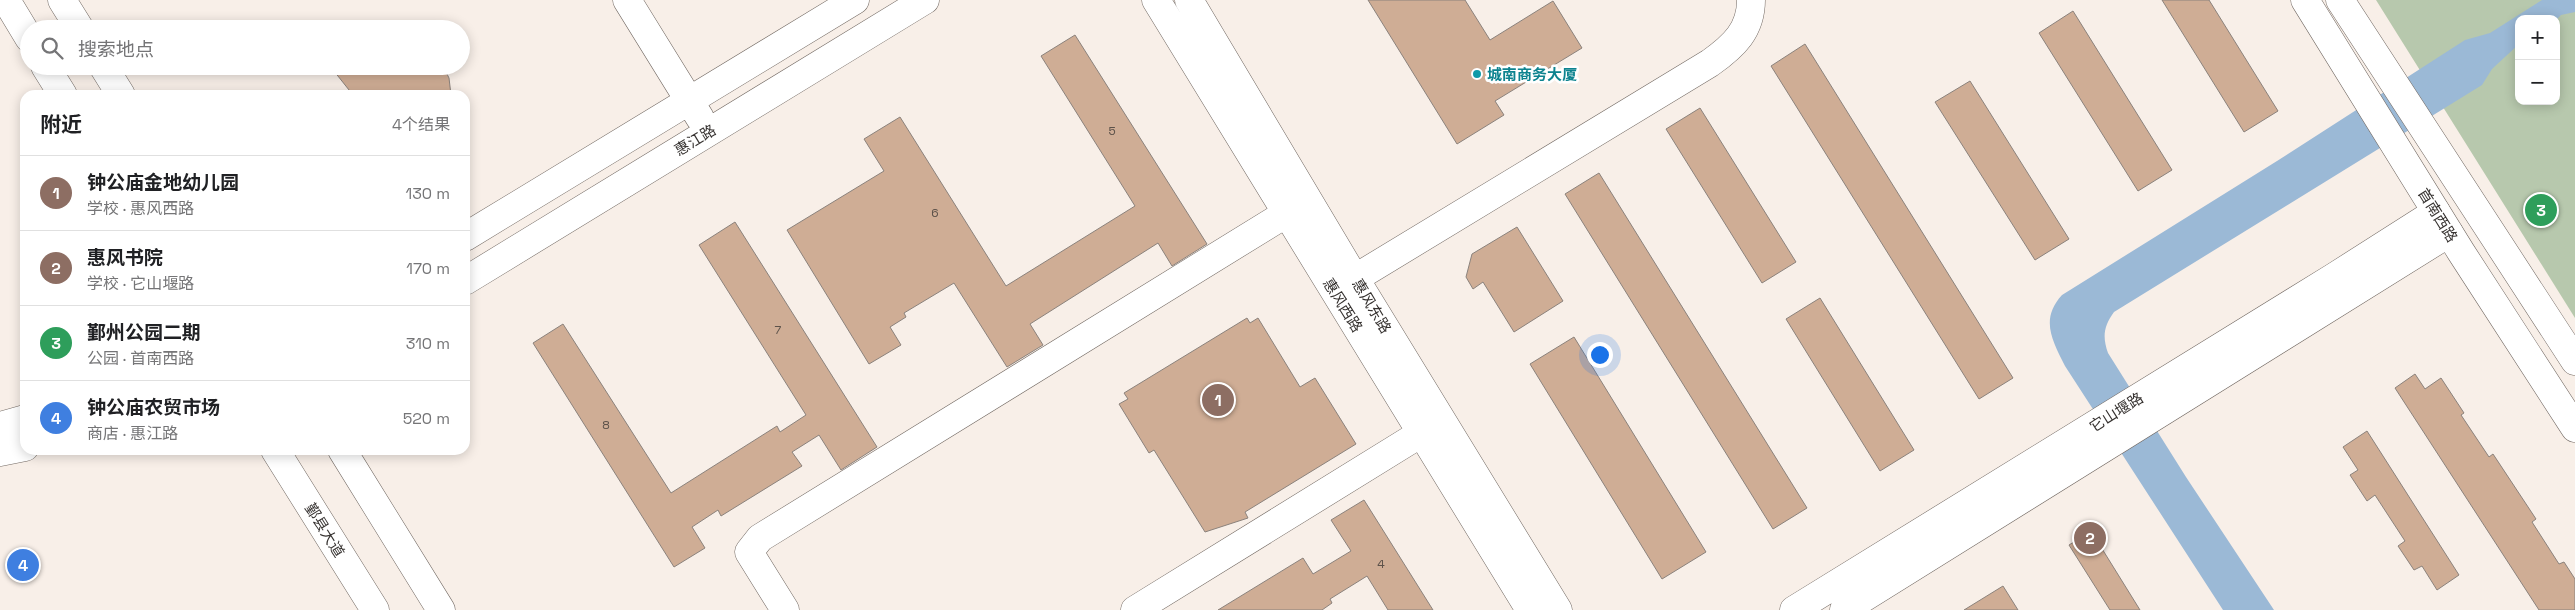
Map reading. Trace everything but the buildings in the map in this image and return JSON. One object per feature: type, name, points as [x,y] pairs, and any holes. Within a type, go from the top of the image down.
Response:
[{"type":"street","points":[[6,0],[20,23]]},
{"type":"street","points":[[62,0],[74,20]]},
{"type":"street","points":[[627,0],[709,132]]},
{"type":"street","points":[[470,234],[855,0]]},
{"type":"street","name":"惠江路","points":[[470,278],[925,0]]},
{"type":"street","name":"惠风西路","points":[[1156,0],[1298,207],[1431,426],[1530,610]]},
{"type":"street","points":[[785,610],[749,552],[760,538],[1298,207],[1189,0]]},
{"type":"street","points":[[1344,284],[1729,50],[1746,30],[1751,0]]},
{"type":"street","name":"首南西路","points":[[2305,0],[2443,222],[2575,428]]},
{"type":"street","points":[[2340,0],[2575,361]]},
{"type":"street","points":[[51,75],[60,90]]},
{"type":"street","points":[[109,75],[118,90]]},
{"type":"street","name":"它山堰路","points":[[1794,610],[2334,277],[2443,222]]},
{"type":"street","name":"它山堰路","points":[[1844,610],[2443,222]]},
{"type":"street","points":[[0,426],[20,420]]},
{"type":"street","points":[[1135,610],[1431,426],[1558,610]]},
{"type":"street","points":[[0,452],[20,448]]},
{"type":"street","name":"鄞县大道","points":[[278,455],[375,610]]},
{"type":"street","points":[[345,455],[441,610]]},
{"type":"green space","points":[[2376,0],[2575,0],[2575,318]]},
{"type":"water","points":[[2542,0],[2575,0],[2575,12],[2560,16],[2518,15]]},
{"type":"water","points":[[2515,17],[2515,48],[2492,69],[2482,85],[2114,312],[2108,322],[2105,331],[2105,341],[2108,353],[2186,477],[2274,610],[2223,610],[2065,366],[2050,330],[2051,313],[2055,304],[2062,295],[2277,161],[2465,40],[2490,33]]},
{"type":"place","name":"城南商务大厦","points":[[1477,74]]},
{"type":"place","name":"鄞州公园二期","points":[[2541,210]]},
{"type":"place","name":"钟公庙金地幼儿园","points":[[1218,400]]},
{"type":"place","name":"惠风书院","points":[[2090,538]]},
{"type":"place","name":"钟公庙农贸市场","points":[[23,565]]}]
